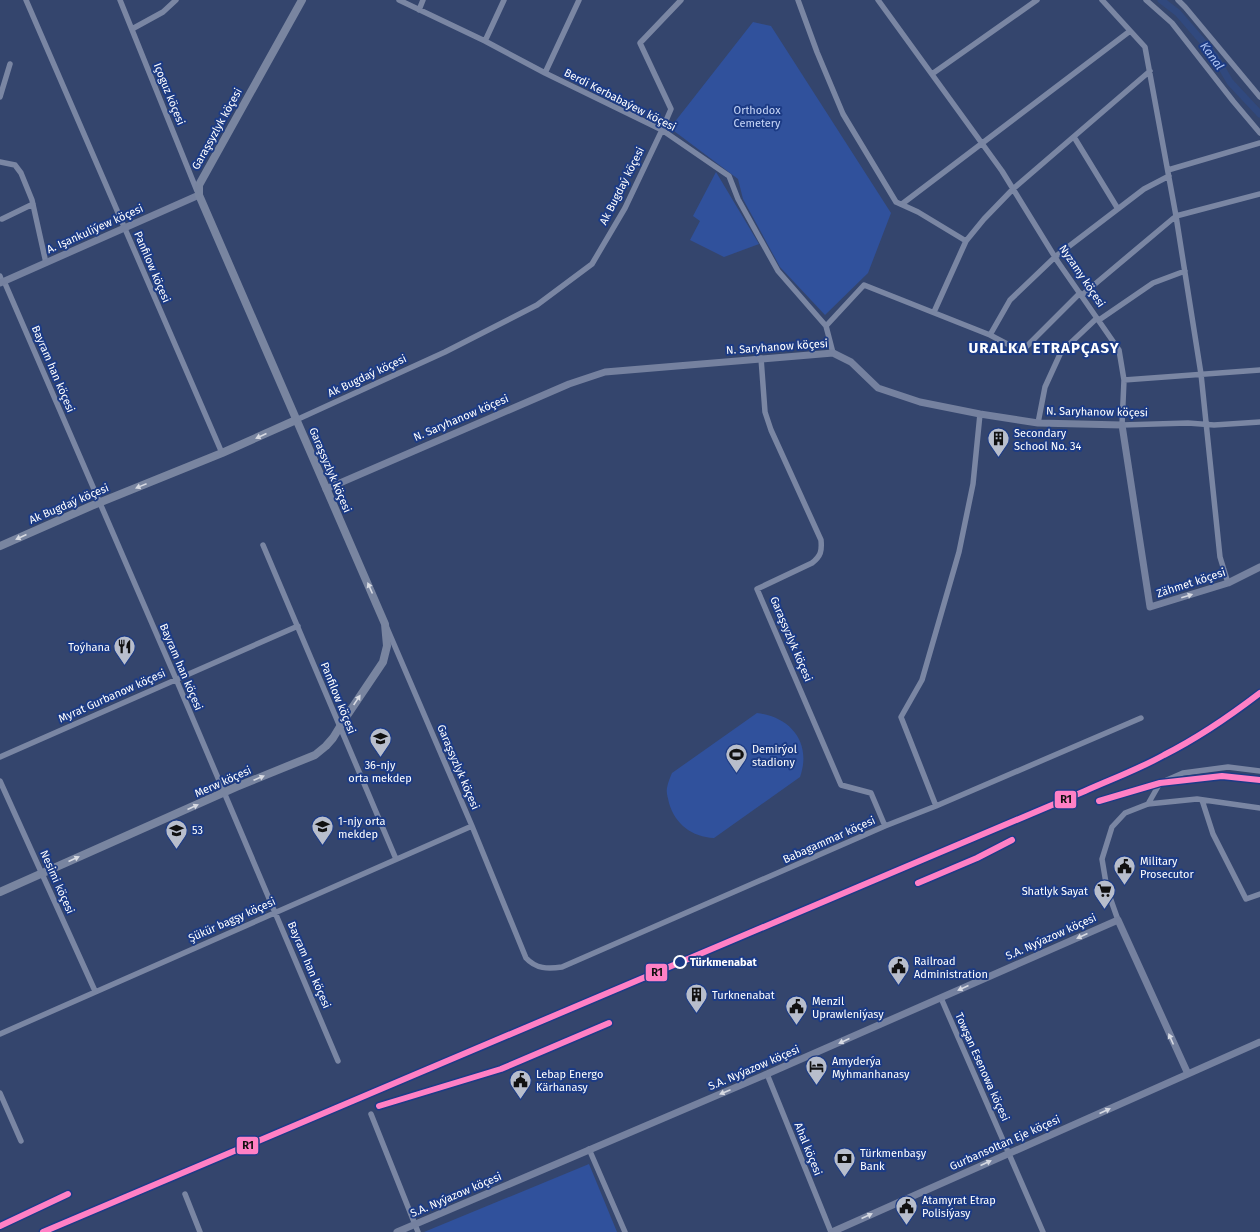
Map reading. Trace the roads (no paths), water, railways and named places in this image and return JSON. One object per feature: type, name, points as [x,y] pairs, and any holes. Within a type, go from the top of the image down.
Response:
[{"type":"main road","name":"Garaşsyzlyk köçesi","points":[[302,0],[199,184],[199,195],[385,624]]},
{"type":"main road","name":"Ak Bugdaý köçesi","points":[[0,546],[100,502],[222,453],[296,420]]},
{"type":"main road","name":"Merw köçesi","points":[[0,892],[224,793],[315,755],[333,738],[383,662],[387,646],[385,624]]},
{"type":"street","name":"Panfilow köçesi","points":[[26,0],[222,453]]},
{"type":"street","name":"Içoguz köçesi","points":[[120,0],[199,195]]},
{"type":"street","points":[[132,29],[154,18],[176,0]]},
{"type":"street","name":"Berdi Kerbabaýew köçesi","points":[[399,0],[485,41],[545,73],[662,130],[729,176],[738,199],[778,271],[826,326],[833,353]]},
{"type":"street","points":[[419,10],[423,0]]},
{"type":"street","points":[[485,41],[504,0]]},
{"type":"street","points":[[545,73],[579,0]]},
{"type":"street","name":"Ak Bugdaý köçesi","points":[[296,420],[445,352],[537,305],[592,264],[625,208],[671,109],[640,43],[681,0]]},
{"type":"street","points":[[798,0],[817,52],[843,114],[896,202],[918,212],[966,241]]},
{"type":"street","name":"Nyzamy köçesi","points":[[878,0],[1002,171],[1055,257],[1119,350],[1124,380],[1122,425],[1150,608]]},
{"type":"street","points":[[932,74],[1037,0]]},
{"type":"street","points":[[1102,0],[1145,47],[1185,270],[1201,374],[1220,557],[1228,583]]},
{"type":"street","points":[[1146,0],[1172,23],[1260,134]]},
{"type":"street","points":[[1178,0],[1260,97]]},
{"type":"street","points":[[902,204],[1130,31]]},
{"type":"street","points":[[0,97],[10,64]]},
{"type":"street","points":[[934,312],[966,241],[984,219],[1013,189],[1150,71]]},
{"type":"street","points":[[1074,137],[1118,209]]},
{"type":"street","points":[[1168,170],[1260,143]]},
{"type":"street","points":[[0,162],[17,167],[21,173],[33,204],[46,263]]},
{"type":"street","points":[[990,335],[1010,300],[1055,257],[1144,189],[1169,176]]},
{"type":"street","points":[[826,326],[864,285],[990,335],[1017,349],[1026,347],[1081,294],[1176,216],[1260,194]]},
{"type":"street","name":"A. Işankuliýew köçesi","points":[[2,281],[199,195]]},
{"type":"street","points":[[2,218],[33,204]]},
{"type":"street","points":[[1038,422],[1045,387],[1061,352],[1098,319],[1153,283],[1185,270]]},
{"type":"street","name":"Bayram han köçesi","points":[[2,281],[100,502],[338,1061]]},
{"type":"street","name":"N. Saryhanow köçesi","points":[[326,489],[568,384],[605,372],[761,358],[833,353],[851,362],[878,388],[920,402],[980,414],[1038,422],[1122,425],[1188,423],[1214,425],[1260,422]]},
{"type":"street","name":"Garaşsyzlyk köçesi","points":[[761,358],[765,412],[771,430],[821,540],[822,550],[819,557],[812,563],[757,589],[841,785],[871,792],[885,826]]},
{"type":"street","points":[[1124,380],[1260,370]]},
{"type":"street","points":[[936,806],[902,717],[922,680],[959,552],[973,484],[980,414]]},
{"type":"street","name":"Panfilow köçesi","points":[[263,545],[396,859]]},
{"type":"street","name":"Zähmet köçesi","points":[[1150,608],[1228,583],[1260,567]]},
{"type":"street","name":"Garaşsyzlyk köçesi","points":[[385,624],[472,826],[526,958]]},
{"type":"street","name":"Myrat Gurbanow köçesi","points":[[0,757],[298,626]]},
{"type":"street","name":"Babagammar köçesi","points":[[526,958],[531,964],[547,969],[562,967],[885,826],[936,806],[1141,718]]},
{"type":"street","points":[[1148,804],[1160,783],[1183,773],[1228,767],[1260,771]]},
{"type":"street","name":"Nesimi köçesi","points":[[0,781],[95,991]]},
{"type":"street","points":[[1188,1074],[1118,920],[1107,889],[1102,859],[1112,827],[1125,813],[1148,804],[1197,799],[1260,808]]},
{"type":"street","points":[[1202,800],[1213,834],[1246,899],[1260,894]]},
{"type":"street","name":"Şükür bagşy köçesi","points":[[0,1034],[472,826]]},
{"type":"street","name":"S.A. Nyýazow köçesi","points":[[397,1232],[767,1074],[1118,920]]},
{"type":"street","name":"Towşan Esenowa köçesi","points":[[941,998],[1043,1232]]},
{"type":"street","name":"Gurbansoltan Eje köçesi","points":[[832,1232],[1260,1042]]},
{"type":"street","name":"Ahal köçesi","points":[[767,1074],[832,1232]]},
{"type":"street","points":[[0,1093],[21,1141]]},
{"type":"street","points":[[371,1114],[418,1232]]},
{"type":"street","points":[[589,1149],[625,1232]]},
{"type":"street","points":[[184,1194],[200,1232]]},
{"type":"waterway","name":"Kanal","points":[[1161,0],[1178,13],[1215,56],[1230,82],[1260,114]]},
{"type":"place","name":"Secondary School No. 34","points":[[998,458]]},
{"type":"place","name":"Toýhana","points":[[125,666]]},
{"type":"place","name":"36-njy orta mekdep","points":[[380,758]]},
{"type":"place","name":"Demirýol stadiony","points":[[736,774]]},
{"type":"place","name":"1-njy orta mekdep","points":[[322,846]]},
{"type":"place","name":"53","points":[[176,850]]},
{"type":"place","name":"Military Prosecutor","points":[[1124,886]]},
{"type":"place","name":"Shatlyk Sayat","points":[[1104,910]]},
{"type":"place","name":"Türkmenabat","points":[[680,962]]},
{"type":"place","name":"Railroad Administration","points":[[899,986]]},
{"type":"place","name":"Turknenabat","points":[[697,1014]]},
{"type":"place","name":"Menzil Uprawleniýasy","points":[[797,1026]]},
{"type":"place","name":"Amyderýa Myhmanhanasy","points":[[816,1086]]},
{"type":"place","name":"Lebap Energo Kärhanasy","points":[[520,1100]]},
{"type":"place","name":"Türkmenbaşy Bank","points":[[844,1178]]},
{"type":"place","name":"Atamyrat Etrap Polisiýasy","points":[[906,1226]]},
{"type":"district","name":"URALKA ETRAPÇASY","points":[[1044,348]]},
{"type":"park label","name":"Orthodox Cemetery","points":[[757,116]]}]
